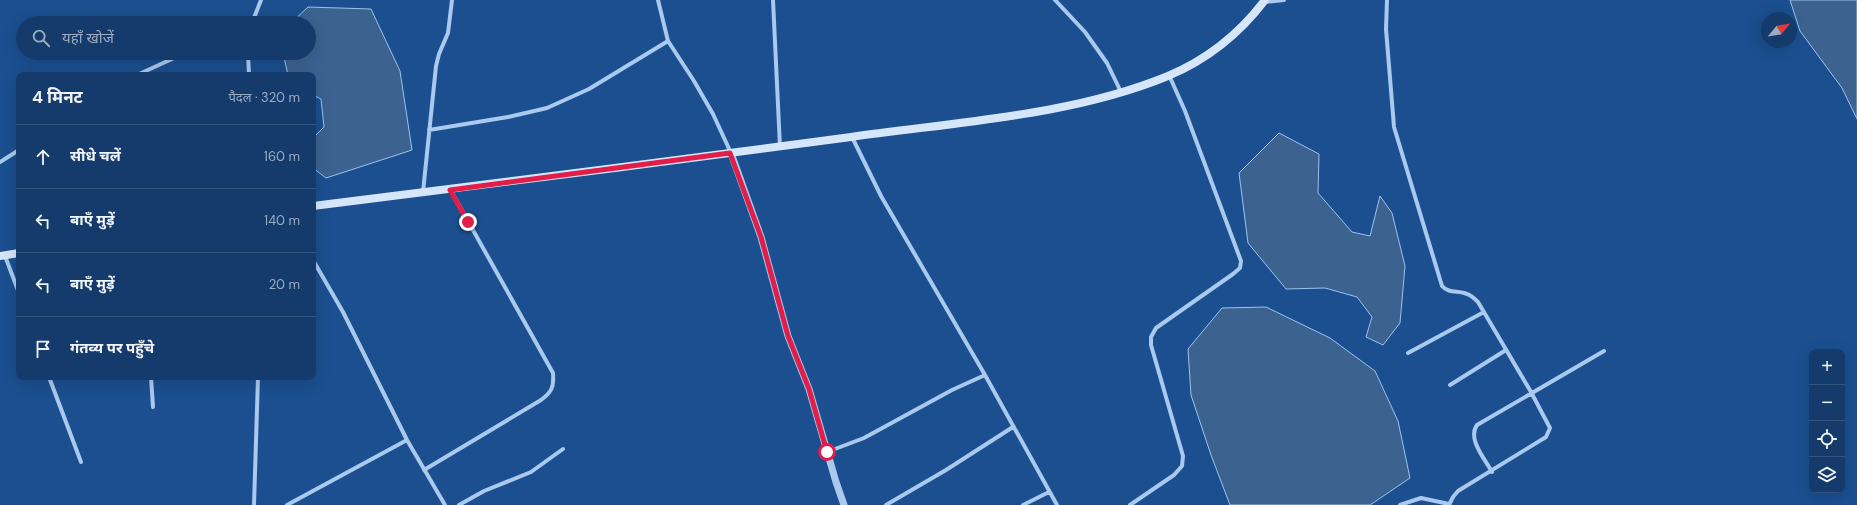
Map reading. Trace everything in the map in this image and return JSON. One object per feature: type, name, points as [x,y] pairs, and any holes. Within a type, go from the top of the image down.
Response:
[{"type":"main road","points":[[316,206],[450,190],[780,147],[1048,110],[1121,92],[1169,75],[1222,45],[1252,17],[1264,1]]},
{"type":"main road","points":[[3,256],[16,254]]},
{"type":"street","points":[[255,16],[261,0]]},
{"type":"street","points":[[423,192],[436,66],[439,54],[448,33],[452,0]]},
{"type":"street","points":[[658,0],[668,42],[694,81],[712,114],[730,153],[761,237],[788,336],[809,389],[844,505]]},
{"type":"street","points":[[773,0],[780,147]]},
{"type":"street","points":[[1055,0],[1085,32],[1107,63],[1121,92]]},
{"type":"street","points":[[1264,1],[1284,0]]},
{"type":"street","points":[[1387,0],[1386,29],[1394,127],[1442,286],[1445,290],[1467,294],[1472,297],[1484,312],[1549,423],[1550,428],[1546,437],[1492,472],[1458,491],[1449,504],[1421,498],[1400,505]]},
{"type":"street","points":[[429,130],[508,117],[547,108],[589,89],[668,42]]},
{"type":"street","points":[[144,72],[170,60]]},
{"type":"street","points":[[248,60],[249,72]]},
{"type":"street","points":[[1130,505],[1174,475],[1182,466],[1183,456],[1151,345],[1151,337],[1156,328],[1233,274],[1240,268],[1241,261],[1185,111],[1169,75]]},
{"type":"street","points":[[852,137],[881,196],[985,375],[1057,505]]},
{"type":"street","points":[[0,162],[16,152]]},
{"type":"street","points":[[424,470],[541,400],[550,394],[553,387],[553,373],[450,190]]},
{"type":"street","points":[[3,256],[16,286]]},
{"type":"street","points":[[316,265],[343,312],[407,440],[445,505]]},
{"type":"street","points":[[1408,353],[1484,312]]},
{"type":"street","points":[[1450,386],[1506,350]]},
{"type":"street","points":[[1492,472],[1474,439],[1473,430],[1477,425],[1531,392],[1604,351]]},
{"type":"street","points":[[827,452],[864,438],[952,390],[985,375]]},
{"type":"street","points":[[51,380],[80,462]]},
{"type":"street","points":[[151,380],[153,407]]},
{"type":"street","points":[[254,505],[258,380]]},
{"type":"street","points":[[886,505],[946,470],[1013,427]]},
{"type":"street","points":[[287,505],[407,440]]},
{"type":"street","points":[[459,505],[484,491],[531,472],[563,449]]},
{"type":"street","points":[[1023,505],[1049,492]]},
{"type":"water","points":[[1790,0],[1857,0],[1857,119],[1842,88],[1800,31],[1797,22],[1797,12],[1794,12]]},
{"type":"water","points":[[308,7],[371,9],[400,71],[412,150],[326,178],[316,170],[316,135],[324,127],[321,99],[316,96],[316,72],[287,72],[285,60],[316,60],[316,16],[298,16]]},
{"type":"water","points":[[1279,133],[1319,154],[1318,193],[1352,232],[1370,236],[1380,196],[1392,213],[1405,266],[1400,323],[1383,345],[1366,337],[1372,317],[1357,297],[1325,288],[1286,289],[1248,243],[1239,173]]},
{"type":"water","points":[[1266,307],[1330,338],[1375,371],[1398,421],[1410,478],[1370,505],[1230,505],[1191,395],[1188,349],[1222,308]]},
{"type":"route","points":[[468,222],[450,190],[730,153],[761,237],[788,336],[809,389],[827,452]]}]
